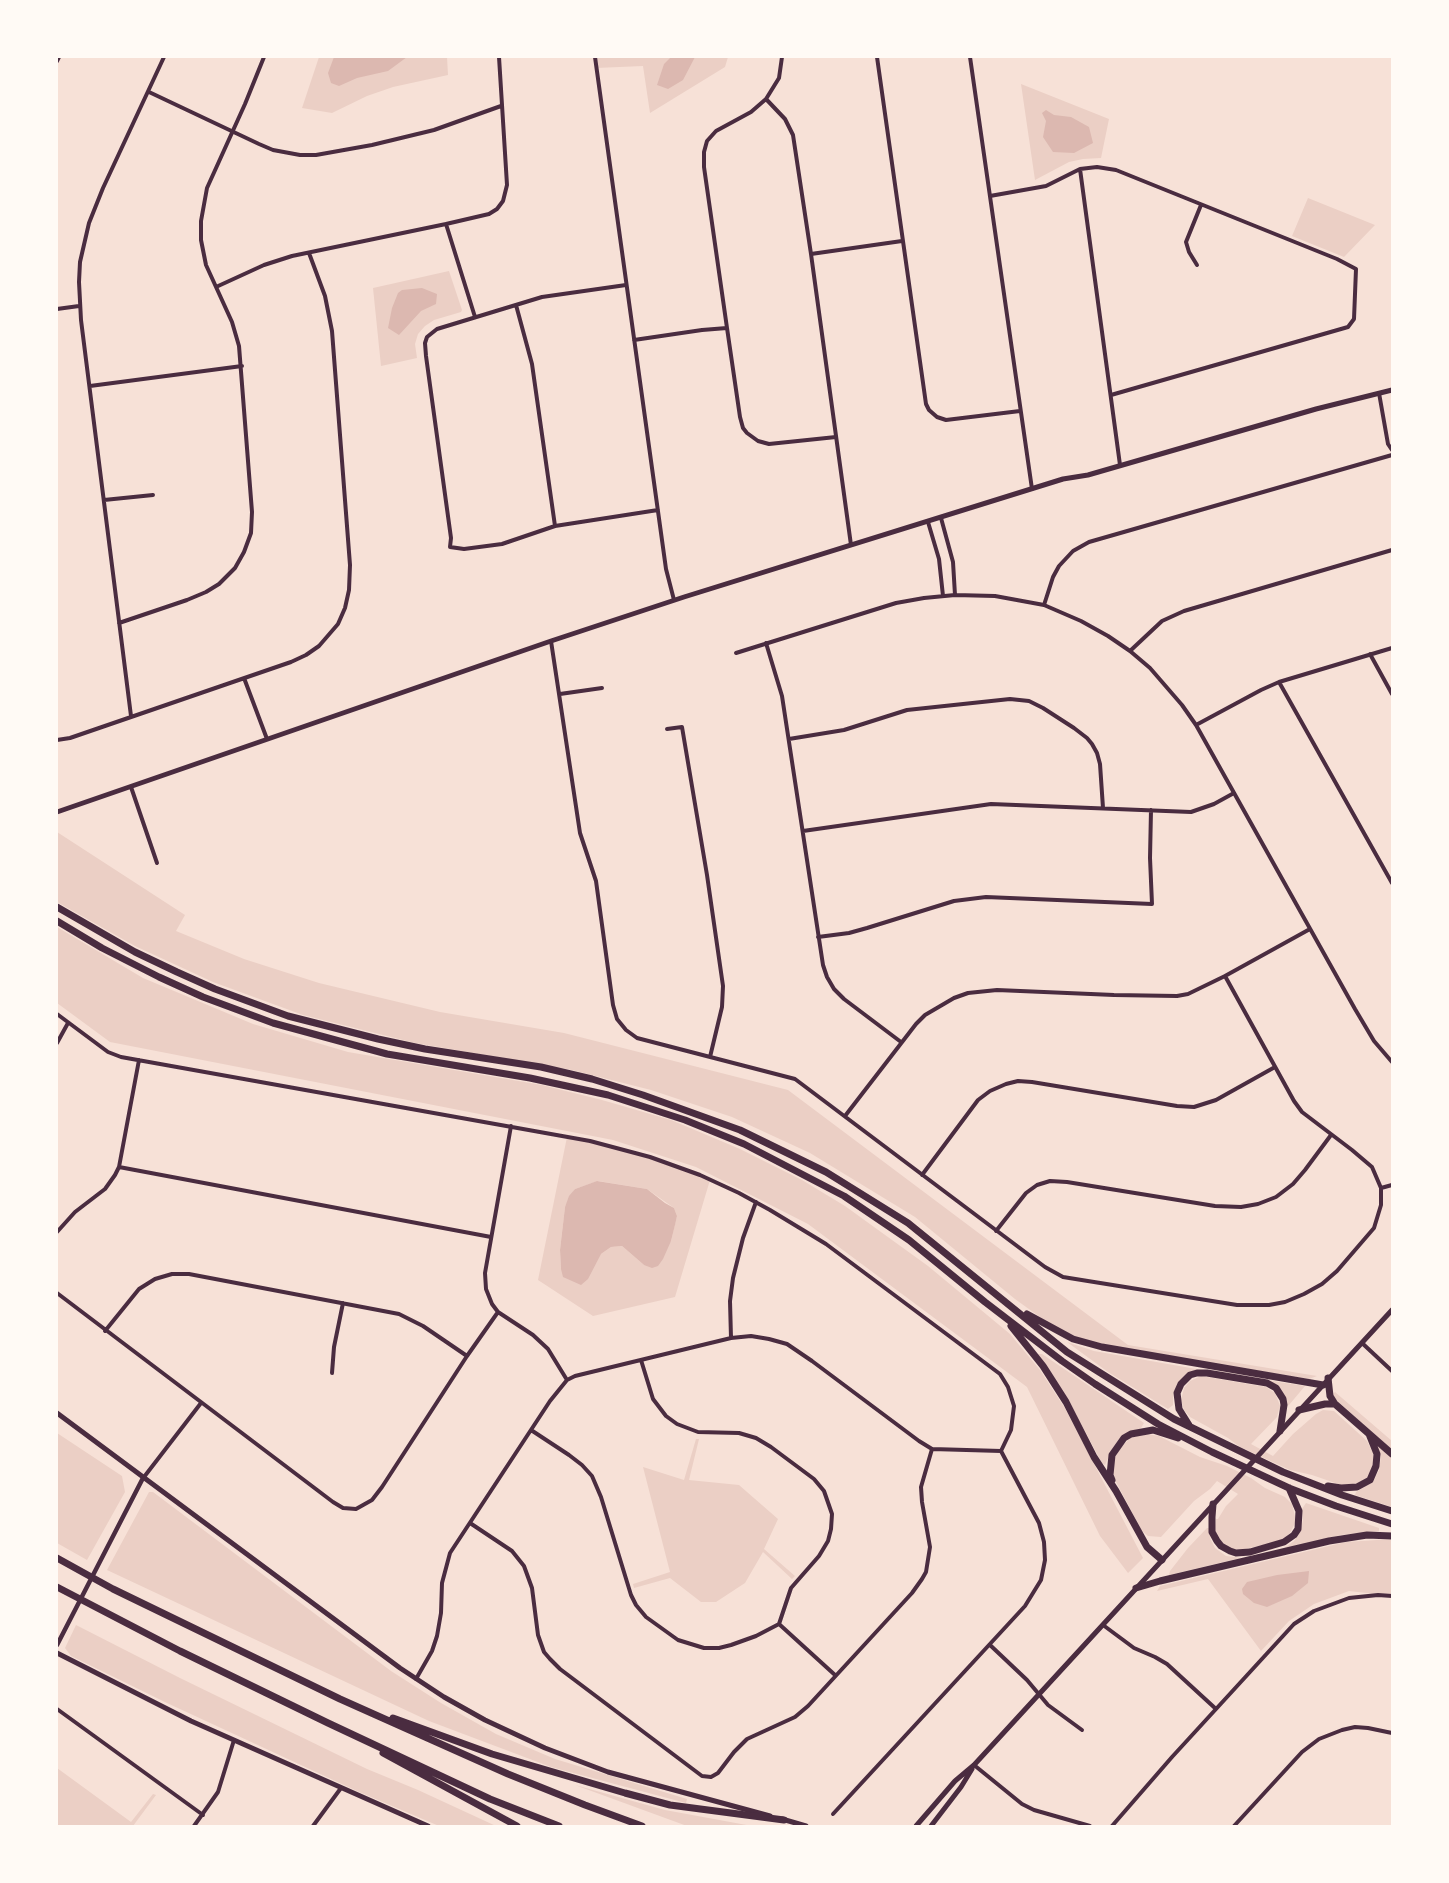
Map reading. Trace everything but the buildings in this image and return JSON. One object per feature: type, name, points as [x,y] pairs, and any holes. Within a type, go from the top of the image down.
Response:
[{"type":"highway","points":[[57,907],[135,952],[177,972],[235,997],[288,1016],[425,1049],[541,1067],[592,1079],[663,1101],[740,1130],[826,1172],[908,1223],[1067,1352],[1140,1398],[1191,1427],[1262,1462],[1342,1495],[1392,1511]]},
{"type":"highway","points":[[57,921],[102,948],[159,977],[203,997],[273,1023],[387,1054],[530,1078],[608,1095],[714,1131],[785,1164],[844,1196],[909,1240],[994,1309],[1095,1384],[1158,1424],[1289,1488],[1392,1524]]},
{"type":"highway","points":[[1006,1301],[1046,1326],[1085,1343],[1127,1352],[1325,1381],[1335,1404],[1392,1454]]},
{"type":"highway","points":[[994,1309],[1043,1366],[1066,1402],[1094,1457],[1147,1546],[1162,1560]]},
{"type":"highway","points":[[1191,1427],[1179,1409],[1177,1393],[1181,1384],[1190,1375],[1207,1373],[1267,1383],[1276,1388],[1283,1398],[1284,1405],[1280,1431]]},
{"type":"highway","points":[[1299,1410],[1335,1404]]},
{"type":"highway","points":[[1116,1491],[1110,1475],[1112,1455],[1117,1445],[1131,1434],[1153,1430],[1212,1452]]},
{"type":"highway","points":[[1316,1484],[1347,1488],[1357,1487],[1370,1479],[1376,1466],[1377,1454],[1369,1434]]},
{"type":"highway","points":[[1213,1504],[1212,1532],[1217,1541],[1230,1551],[1242,1553],[1284,1542],[1294,1535],[1299,1523],[1299,1511],[1289,1488]]},
{"type":"highway","points":[[1136,1588],[1329,1541],[1367,1535],[1392,1536]]},
{"type":"highway","points":[[57,1558],[113,1589],[340,1699],[508,1774],[642,1826]]},
{"type":"highway","points":[[59,1587],[328,1723],[490,1799],[558,1826]]},
{"type":"highway","points":[[340,1699],[492,1754],[625,1793],[670,1804],[784,1820]]},
{"type":"highway","points":[[328,1723],[517,1826]]},
{"type":"main road","points":[[57,812],[551,641],[674,601],[1032,489],[1316,409],[1392,390]]},
{"type":"main road","points":[[916,1826],[955,1781],[974,1765],[1392,1310]]},
{"type":"main road","points":[[57,1413],[400,1668],[485,1720],[546,1748],[608,1772],[807,1826]]},
{"type":"main road","points":[[57,1653],[157,1705],[416,1824],[428,1826]]},
{"type":"main road","points":[[931,1826],[961,1787],[974,1765]]},
{"type":"street","points":[[131,716],[79,306],[80,262],[89,223],[103,188],[164,57]]},
{"type":"street","points":[[119,623],[206,592],[227,577],[244,552],[251,533],[252,512],[242,366],[237,336],[204,258],[201,221],[207,188],[264,57]]},
{"type":"street","points":[[216,287],[264,265],[489,214],[497,209],[503,201],[507,185],[499,57]]},
{"type":"street","points":[[595,57],[666,569],[674,601]]},
{"type":"street","points":[[782,57],[778,78],[766,99],[751,112],[716,130],[707,141],[704,167],[743,428],[758,441],[769,444],[836,437]]},
{"type":"street","points":[[877,57],[924,393],[929,410],[937,417],[946,420],[1020,411]]},
{"type":"street","points":[[970,57],[1032,489]]},
{"type":"street","points":[[149,92],[273,150],[300,155],[316,155],[434,130],[501,106]]},
{"type":"street","points":[[766,99],[785,119],[793,135],[851,546]]},
{"type":"street","points":[[990,196],[1046,186],[1080,169],[1097,167],[1116,170],[1337,259],[1356,269],[1354,319],[1352,323],[1338,331],[1111,395]]},
{"type":"street","points":[[1080,169],[1120,465]]},
{"type":"street","points":[[1197,265],[1186,242],[1201,205]]},
{"type":"street","points":[[446,224],[475,317]]},
{"type":"street","points":[[811,254],[902,241]]},
{"type":"street","points":[[57,740],[70,738],[291,662],[319,646],[338,624],[350,591],[332,330],[325,296],[309,253]]},
{"type":"street","points":[[626,285],[542,297],[437,329],[427,337],[424,343],[451,537],[450,547],[464,549],[502,544],[555,526],[658,510]]},
{"type":"street","points":[[516,305],[532,364],[555,526]]},
{"type":"street","points":[[57,309],[79,306]]},
{"type":"street","points":[[634,340],[727,328]]},
{"type":"street","points":[[90,386],[242,366]]},
{"type":"street","points":[[1379,393],[1388,444],[1392,450]]},
{"type":"street","points":[[1044,605],[1059,566],[1073,551],[1089,542],[1392,455]]},
{"type":"street","points":[[104,500],[153,495]]},
{"type":"street","points":[[941,518],[953,562],[955,595]]},
{"type":"street","points":[[928,522],[939,559],[943,596]]},
{"type":"street","points":[[1130,651],[1162,621],[1184,611],[1392,550]]},
{"type":"street","points":[[736,653],[896,603],[955,595],[995,596],[1044,605],[1081,621],[1130,651],[1168,687],[1197,725],[1374,1041],[1392,1062]]},
{"type":"street","points":[[551,641],[579,833],[596,881],[613,1005],[617,1019],[637,1038],[795,1079],[996,1231],[1045,1267],[1063,1277],[1237,1305],[1269,1305],[1285,1302],[1322,1284],[1337,1271],[1374,1228],[1382,1206],[1381,1188],[1369,1164],[1302,1112],[1225,976]]},
{"type":"street","points":[[766,644],[782,696],[823,965],[834,989],[844,999],[901,1042]]},
{"type":"street","points":[[1197,725],[1279,682],[1392,648]]},
{"type":"street","points":[[1370,654],[1392,694]]},
{"type":"street","points":[[244,678],[267,739]]},
{"type":"street","points":[[1279,682],[1392,883]]},
{"type":"street","points":[[560,694],[602,688]]},
{"type":"street","points":[[789,739],[844,730],[907,710],[1010,699],[1029,701],[1074,728],[1092,744],[1100,764],[1103,808]]},
{"type":"street","points":[[667,729],[682,727],[723,986],[722,1007],[710,1057]]},
{"type":"street","points":[[130,786],[157,863]]},
{"type":"street","points":[[803,831],[991,804],[1191,812],[1214,804],[1234,793]]},
{"type":"street","points":[[818,936],[867,928],[954,901],[986,897],[1152,904],[1151,810]]},
{"type":"street","points":[[845,1116],[901,1042],[925,1015],[942,1003],[968,993],[997,990],[1177,996],[1196,992],[1310,929]]},
{"type":"street","points":[[57,1014],[110,1053],[590,1141],[650,1157],[700,1175],[756,1202],[826,1244],[1000,1374],[1008,1387],[1014,1406],[1011,1430],[1001,1450]]},
{"type":"street","points":[[57,1043],[69,1022]]},
{"type":"street","points":[[57,1232],[75,1212],[105,1189],[119,1167],[139,1060]]},
{"type":"street","points":[[922,1175],[978,1101],[990,1091],[1006,1084],[1032,1082],[1194,1107],[1216,1100],[1275,1067]]},
{"type":"street","points":[[511,1126],[491,1237],[485,1282],[488,1297],[498,1312],[541,1341],[554,1356],[567,1380]]},
{"type":"street","points":[[996,1231],[1026,1193],[1037,1185],[1050,1182],[1067,1182],[1215,1206],[1241,1207],[1258,1204],[1276,1197],[1293,1184],[1331,1135]]},
{"type":"street","points":[[119,1167],[491,1237]]},
{"type":"street","points":[[1381,1188],[1392,1185]]},
{"type":"street","points":[[731,1338],[733,1278],[742,1238],[756,1202]]},
{"type":"street","points":[[105,1331],[139,1289],[155,1279],[172,1274],[189,1274],[399,1314],[423,1326],[467,1356]]},
{"type":"street","points":[[57,1293],[333,1502],[344,1508],[356,1509],[366,1505],[382,1487],[498,1312]]},
{"type":"street","points":[[332,1373],[334,1347],[343,1303]]},
{"type":"street","points":[[416,1679],[432,1651],[437,1636],[441,1613],[442,1583],[450,1553],[550,1401],[567,1380],[607,1367],[731,1338],[751,1336],[787,1344],[919,1442],[932,1449],[1001,1450]]},
{"type":"street","points":[[1361,1343],[1392,1371]]},
{"type":"street","points":[[531,1430],[569,1455],[592,1476],[601,1497],[631,1595],[646,1617],[678,1641],[704,1648],[731,1645],[779,1624],[791,1588],[819,1556],[828,1541],[832,1514],[824,1491],[814,1479],[756,1438],[739,1433],[698,1432],[677,1424],[666,1416],[653,1399],[641,1360]]},
{"type":"street","points":[[57,1645],[143,1478],[201,1403]]},
{"type":"street","points":[[471,1523],[512,1551],[524,1566],[532,1588],[538,1635],[544,1652],[550,1659],[702,1776],[711,1777],[718,1773],[747,1739],[795,1717],[808,1706],[912,1593],[926,1572],[930,1547],[921,1486],[932,1449]]},
{"type":"street","points":[[833,1814],[1032,1598],[1041,1580],[1045,1560],[1040,1523],[1001,1450]]},
{"type":"street","points":[[1112,1826],[1294,1624],[1314,1611],[1349,1598],[1392,1596]]},
{"type":"street","points":[[779,1624],[835,1675]]},
{"type":"street","points":[[1102,1624],[1134,1648],[1167,1664],[1216,1709]]},
{"type":"street","points":[[990,1645],[1058,1713],[1082,1730]]},
{"type":"street","points":[[57,1709],[203,1815]]},
{"type":"street","points":[[1234,1826],[1302,1752],[1319,1739],[1355,1727],[1392,1733]]},
{"type":"street","points":[[194,1826],[218,1792],[234,1740]]},
{"type":"street","points":[[974,1765],[1022,1804],[1034,1810],[1090,1826]]},
{"type":"street","points":[[313,1826],[341,1788]]},
{"type":"shaded area","points":[[319,57],[447,57],[448,75],[393,87],[367,96],[332,113],[302,108]]},
{"type":"shaded area","points":[[334,57],[407,57],[388,71],[357,78],[339,86],[331,83],[328,73]]},
{"type":"shaded area","points":[[595,57],[728,57],[725,67],[650,113],[643,66],[596,68]]},
{"type":"shaded area","points":[[671,57],[695,57],[683,80],[668,89],[657,85],[664,64]]},
{"type":"shaded area","points":[[1021,84],[1109,119],[1101,158],[1069,162],[1035,180]]},
{"type":"shaded area","points":[[1046,110],[1054,115],[1071,117],[1089,127],[1093,143],[1074,153],[1053,152],[1043,137],[1046,121],[1042,113]]},
{"type":"shaded area","points":[[1308,198],[1375,225],[1344,257],[1292,236]]},
{"type":"shaded area","points":[[449,271],[461,312],[434,320],[425,326],[418,334],[415,344],[417,358],[381,366],[373,288]]},
{"type":"shaded area","points":[[422,288],[437,294],[436,304],[421,311],[399,335],[388,328],[398,293],[402,290]]},
{"type":"shaded area","points":[[57,832],[185,915],[176,931],[244,959],[319,983],[440,1012],[564,1033],[788,1090],[1128,1345],[1317,1376],[1309,1379],[1130,1350],[1081,1339],[1051,1325],[1015,1299],[915,1217],[810,1153],[732,1117],[651,1090],[572,1070],[415,1043],[303,1015],[213,982],[135,946],[57,902]]},
{"type":"shaded area","points":[[57,927],[143,978],[253,1024],[348,1052],[542,1085],[602,1100],[671,1120],[740,1149],[802,1180],[845,1206],[928,1266],[1010,1334],[1040,1370],[1066,1410],[1143,1558],[1128,1573],[1100,1536],[1027,1387],[808,1224],[696,1167],[613,1140],[110,1042],[57,1003]]},
{"type":"shaded area","points":[[567,1137],[650,1157],[710,1180],[675,1297],[593,1316],[538,1280]],"holes":[[[598,1181],[647,1189],[674,1208],[677,1216],[671,1241],[644,1265],[622,1246],[611,1247],[601,1254],[561,1269],[560,1250],[565,1207],[575,1189]]]},
{"type":"shaded area","points":[[597,1181],[647,1189],[674,1208],[677,1216],[671,1241],[658,1266],[652,1268],[644,1265],[622,1246],[611,1247],[601,1254],[588,1279],[581,1285],[563,1277],[561,1269],[560,1250],[565,1207],[569,1196],[575,1189]]},
{"type":"shaded area","points":[[1067,1342],[1094,1351],[1202,1370],[1188,1374],[1177,1384],[1173,1394],[1173,1405],[1168,1409],[1108,1372]]},
{"type":"shaded area","points":[[1037,1354],[1042,1354],[1144,1423],[1141,1428],[1119,1439],[1105,1465],[1067,1398]]},
{"type":"shaded area","points":[[1201,1376],[1266,1387],[1275,1393],[1281,1408],[1277,1417],[1251,1444],[1273,1456],[1316,1414],[1323,1410],[1334,1411],[1367,1441],[1373,1453],[1373,1466],[1369,1476],[1361,1483],[1341,1485],[1290,1470],[1240,1447],[1190,1417],[1184,1410],[1181,1400],[1184,1388],[1190,1381]]},
{"type":"shaded area","points":[[1266,1380],[1305,1386],[1286,1406]]},
{"type":"shaded area","points":[[1335,1392],[1392,1441],[1392,1450],[1334,1398]]},
{"type":"shaded area","points":[[57,1433],[122,1476],[125,1492],[87,1560],[57,1543]]},
{"type":"shaded area","points":[[1147,1434],[1159,1436],[1200,1457],[1227,1466],[1285,1497],[1292,1504],[1296,1521],[1290,1533],[1281,1541],[1240,1550],[1232,1549],[1221,1542],[1215,1531],[1216,1519],[1238,1494],[1217,1481],[1194,1501],[1161,1537],[1148,1536],[1142,1531],[1115,1480],[1112,1467],[1116,1453],[1130,1438]]},
{"type":"shaded area","points":[[696,1439],[699,1439],[689,1480],[739,1485],[778,1519],[764,1549],[795,1576],[792,1579],[763,1552],[745,1583],[716,1602],[701,1602],[670,1578],[634,1588],[633,1584],[670,1572],[643,1467],[684,1480]]},
{"type":"shaded area","points":[[1376,1443],[1392,1458],[1392,1507],[1355,1495],[1356,1492],[1373,1482],[1379,1470],[1381,1457]]},
{"type":"shaded area","points":[[149,1492],[153,1492],[391,1671],[441,1703],[496,1734],[555,1759],[687,1799],[686,1803],[551,1767],[429,1721],[107,1570]]},
{"type":"shaded area","points":[[1306,1503],[1379,1528],[1379,1531],[1341,1535],[1283,1549],[1294,1541],[1300,1532],[1303,1520],[1302,1509]]},
{"type":"shaded area","points":[[1209,1528],[1210,1538],[1215,1548],[1226,1556],[1241,1558],[1169,1575],[1188,1548]]},
{"type":"shaded area","points":[[1392,1539],[1392,1596],[1349,1591],[1314,1604],[1289,1621],[1261,1651],[1208,1579],[1157,1591],[1160,1586],[1346,1542]]},
{"type":"shaded area","points":[[1309,1571],[1308,1583],[1292,1596],[1267,1607],[1254,1603],[1243,1594],[1242,1589],[1247,1582]]},
{"type":"shaded area","points":[[76,1625],[367,1769],[496,1826],[439,1826],[357,1791],[167,1703],[71,1656],[65,1648]]},
{"type":"shaded area","points":[[57,1768],[131,1822],[153,1794],[156,1795],[133,1826],[57,1826]]},
{"type":"shaded area","points":[[575,1785],[665,1810],[752,1826],[687,1826]]}]
